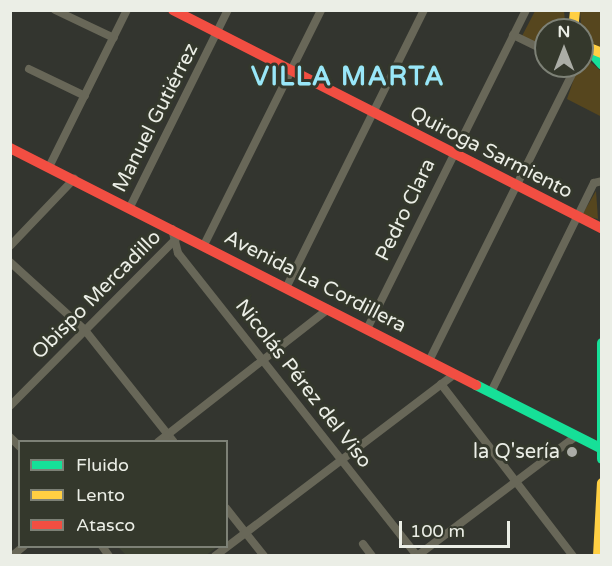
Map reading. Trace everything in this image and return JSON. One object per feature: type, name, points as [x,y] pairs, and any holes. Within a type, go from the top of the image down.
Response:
[{"type":"main road","name":"Quiroga Sarmiento","points":[[173,10],[602,229]]},
{"type":"main road","name":"Avenida La Cordillera","points":[[10,148],[491,392],[576,436],[601,452]]},
{"type":"main road","points":[[601,452],[602,343]]},
{"type":"main road","points":[[598,555],[602,483]]},
{"type":"street","points":[[56,10],[114,38]]},
{"type":"street","points":[[49,167],[128,10]]},
{"type":"street","name":"Manuel Gutiérrez","points":[[130,207],[228,10]]},
{"type":"street","points":[[204,245],[321,10]]},
{"type":"street","points":[[286,288],[424,10]]},
{"type":"street","name":"Pedro Clara","points":[[367,329],[526,10]]},
{"type":"street","points":[[513,35],[534,45]]},
{"type":"street","points":[[29,69],[85,96]]},
{"type":"street","points":[[429,361],[569,78]]},
{"type":"street","points":[[10,246],[74,179]]},
{"type":"street","points":[[491,392],[594,183],[602,181]]},
{"type":"street","name":"Obispo Mercadillo","points":[[10,406],[177,234]]},
{"type":"street","name":"Nicolás Pérez del Viso","points":[[177,234],[178,253],[417,555]]},
{"type":"street","points":[[10,262],[84,329],[173,440]]},
{"type":"street","points":[[159,440],[264,363],[328,309]]},
{"type":"street","points":[[228,545],[455,374]]},
{"type":"street","points":[[441,384],[573,555]]},
{"type":"street","points":[[417,555],[576,436]]},
{"type":"street","points":[[228,510],[264,555]]},
{"type":"street","points":[[363,544],[372,555]]},
{"type":"shaded area","points":[[535,11],[564,11],[565,18],[534,18],[534,42],[522,36]]},
{"type":"shaded area","points":[[580,11],[601,11],[601,48],[594,44],[594,18],[581,18]]},
{"type":"shaded area","points":[[594,65],[601,71],[600,116],[567,99],[574,78],[594,78]]},
{"type":"shaded area","points":[[596,191],[598,219],[582,215]]},
{"type":"shaded area","points":[[119,548],[216,548],[205,556],[126,555]]},
{"type":"traffic: fast","points":[[594,56],[602,65]]},
{"type":"traffic: fast","points":[[602,343],[602,459]]},
{"type":"traffic: fast","points":[[476,385],[602,449]]},
{"type":"traffic: slow","points":[[574,18],[575,10]]},
{"type":"traffic: slow","points":[[594,50],[602,53]]},
{"type":"traffic: slow","points":[[598,556],[602,483]]},
{"type":"traffic: jam","points":[[173,10],[602,229]]},
{"type":"traffic: jam","points":[[10,148],[476,385]]},
{"type":"place","name":"la Q'sería","points":[[572,452]]},
{"type":"district","name":"VILLA MARTA","points":[[348,77]]}]
